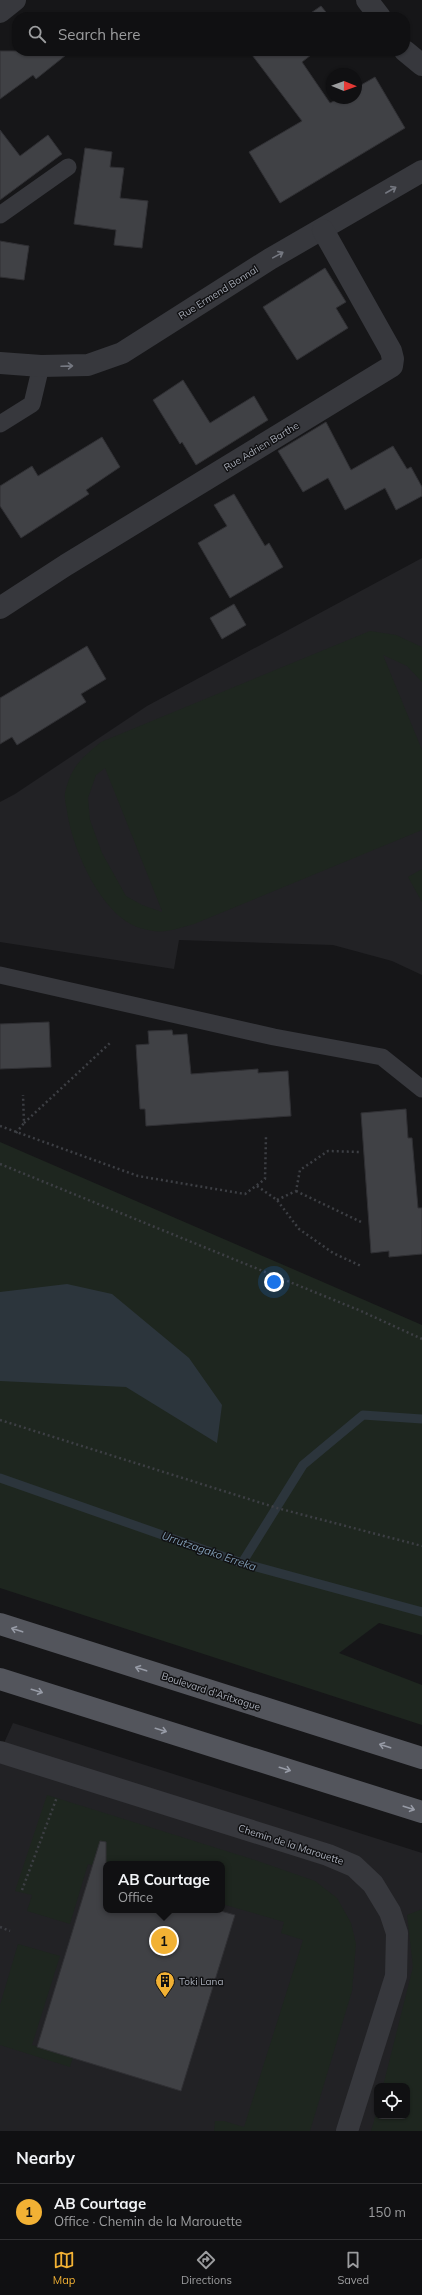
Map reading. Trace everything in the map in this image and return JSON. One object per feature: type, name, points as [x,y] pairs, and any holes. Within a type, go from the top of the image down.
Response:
[{"type":"main road","name":"Boulevard d'Aritxague","points":[[0,1624],[422,1758]]},
{"type":"main road","points":[[0,1679],[422,1812]]},
{"type":"street","points":[[0,12],[15,0]]},
{"type":"street","points":[[367,0],[376,12]]},
{"type":"street","points":[[410,54],[422,65]]},
{"type":"street","name":"Rue Ermend Bonnal","points":[[0,363],[41,366],[88,365],[122,353],[270,259],[323,230],[422,171]]},
{"type":"street","name":"Rue Adrien Barthe","points":[[0,608],[66,565],[392,366],[393,359],[391,351],[323,230]]},
{"type":"street","name":"Chemin de la Marouette","points":[[0,1752],[328,1855],[354,1866],[373,1884],[390,1912],[397,1933],[396,1976],[347,2131]]},
{"type":"lane","points":[[0,215],[68,167]]},
{"type":"lane","points":[[0,424],[32,404],[41,366]]},
{"type":"lane","points":[[0,975],[274,1037],[382,1057],[422,1089]]},
{"type":"path","points":[[16,1133],[24,1123],[110,1043]]},
{"type":"path","points":[[23,1094],[24,1123]]},
{"type":"path","points":[[0,1126],[138,1176],[245,1194],[265,1179],[266,1136]]},
{"type":"path","points":[[296,1191],[300,1170],[328,1151],[360,1152]]},
{"type":"path","points":[[0,1164],[361,1311],[422,1339]]},
{"type":"path","points":[[257,1186],[277,1200],[299,1229],[333,1253],[360,1266]]},
{"type":"path","points":[[277,1200],[296,1191]]},
{"type":"path","points":[[296,1191],[361,1222]]},
{"type":"path","points":[[0,1420],[277,1508],[422,1546]]},
{"type":"path","points":[[22,1890],[58,1793]]},
{"type":"path","points":[[0,1927],[10,1931]]},
{"type":"shaded area","points":[[422,558],[422,975],[392,961],[333,945],[179,940],[174,969],[0,942],[0,802],[15,794],[147,706]]},
{"type":"shaded area","points":[[370,631],[396,635],[422,647],[422,682],[407,666],[383,655],[422,750],[422,830],[194,924],[167,931],[155,931],[140,928],[126,921],[113,910],[91,879],[75,843],[65,802],[65,795],[70,776],[78,763],[101,742]],"holes":[[[105,768],[162,911],[142,905],[126,896],[102,853],[90,820],[88,798],[96,775]]]},
{"type":"shaded area","points":[[422,869],[422,902],[408,877]]},
{"type":"shaded area","points":[[0,1142],[422,1325],[422,1635],[379,1623],[339,1653],[422,1685],[422,1725],[0,1588]]},
{"type":"shaded area","points":[[67,1284],[112,1294],[189,1358],[222,1405],[217,1443],[126,1387],[0,1381],[0,1292]]},
{"type":"shaded area","points":[[13,1723],[422,1853],[422,2131],[0,2131],[0,1752]]},
{"type":"shaded area","points":[[47,1795],[255,1860],[315,1881],[337,1898],[351,1923],[356,1944],[352,1991],[310,2131],[214,2131],[215,2121],[224,2121],[244,2127],[303,1940],[281,1933],[284,1922],[225,1905],[225,1861],[103,1861],[103,1868],[88,1864],[70,1924],[27,1911],[32,1895],[15,1891]]},
{"type":"shaded area","points":[[422,1909],[422,2131],[371,2131],[375,2119],[410,2119],[410,2083],[384,2083],[413,1967],[407,1915]]},
{"type":"shaded area","points":[[18,1944],[60,1956],[32,2045],[73,2057],[70,2067],[0,2045],[0,2005]]},
{"type":"building","points":[[321,6],[326,12],[312,12]]},
{"type":"building","points":[[0,51],[12,51],[12,56],[65,56],[36,79],[33,75],[0,99]]},
{"type":"building","points":[[253,56],[310,56],[302,62],[326,97],[326,104],[362,104],[362,85],[375,77],[405,128],[280,203],[249,152],[302,121]]},
{"type":"building","points":[[0,130],[20,156],[48,135],[62,154],[0,200]]},
{"type":"building","points":[[85,148],[112,152],[110,167],[124,168],[120,198],[148,201],[142,248],[114,245],[116,230],[74,224]]},
{"type":"building","points":[[0,241],[29,246],[24,280],[0,277]]},
{"type":"building","points":[[325,268],[346,302],[336,308],[348,328],[297,360],[263,307]]},
{"type":"building","points":[[183,380],[210,423],[254,396],[268,420],[196,465],[182,442],[180,444],[153,400]]},
{"type":"building","points":[[326,422],[351,470],[393,446],[407,469],[411,467],[422,487],[422,496],[396,510],[385,488],[345,510],[328,478],[303,492],[278,451]]},
{"type":"building","points":[[102,437],[120,467],[86,490],[89,494],[21,538],[0,506],[0,486],[32,466],[38,476]]},
{"type":"building","points":[[234,494],[265,546],[269,543],[283,567],[230,598],[198,543],[227,526],[214,505]]},
{"type":"building","points":[[234,604],[246,625],[222,639],[210,618]]},
{"type":"building","points":[[87,646],[106,679],[81,694],[86,702],[17,745],[12,737],[0,744],[0,698]]},
{"type":"building","points":[[49,1022],[51,1067],[0,1069],[0,1024]]},
{"type":"building","points":[[172,1030],[173,1035],[187,1034],[191,1074],[258,1069],[258,1073],[288,1071],[291,1116],[146,1126],[145,1109],[140,1109],[136,1045],[149,1044],[148,1031]]},
{"type":"building","points":[[406,1109],[408,1138],[412,1138],[418,1208],[422,1208],[422,1254],[389,1257],[389,1251],[371,1253],[361,1113]]},
{"type":"building","points":[[100,1841],[106,1842],[106,1861],[103,1861],[103,1913],[225,1912],[235,1915],[181,2091],[37,2047]]},
{"type":"waterway","points":[[242,1563],[303,1465],[363,1415],[422,1419]]},
{"type":"waterway","name":"Urrutzagako Erreka","points":[[0,1478],[242,1563],[422,1612]]},
{"type":"place","name":"AB Courtage","points":[[164,1941]]},
{"type":"place","name":"Toki Lana","points":[[165,1998]]}]
